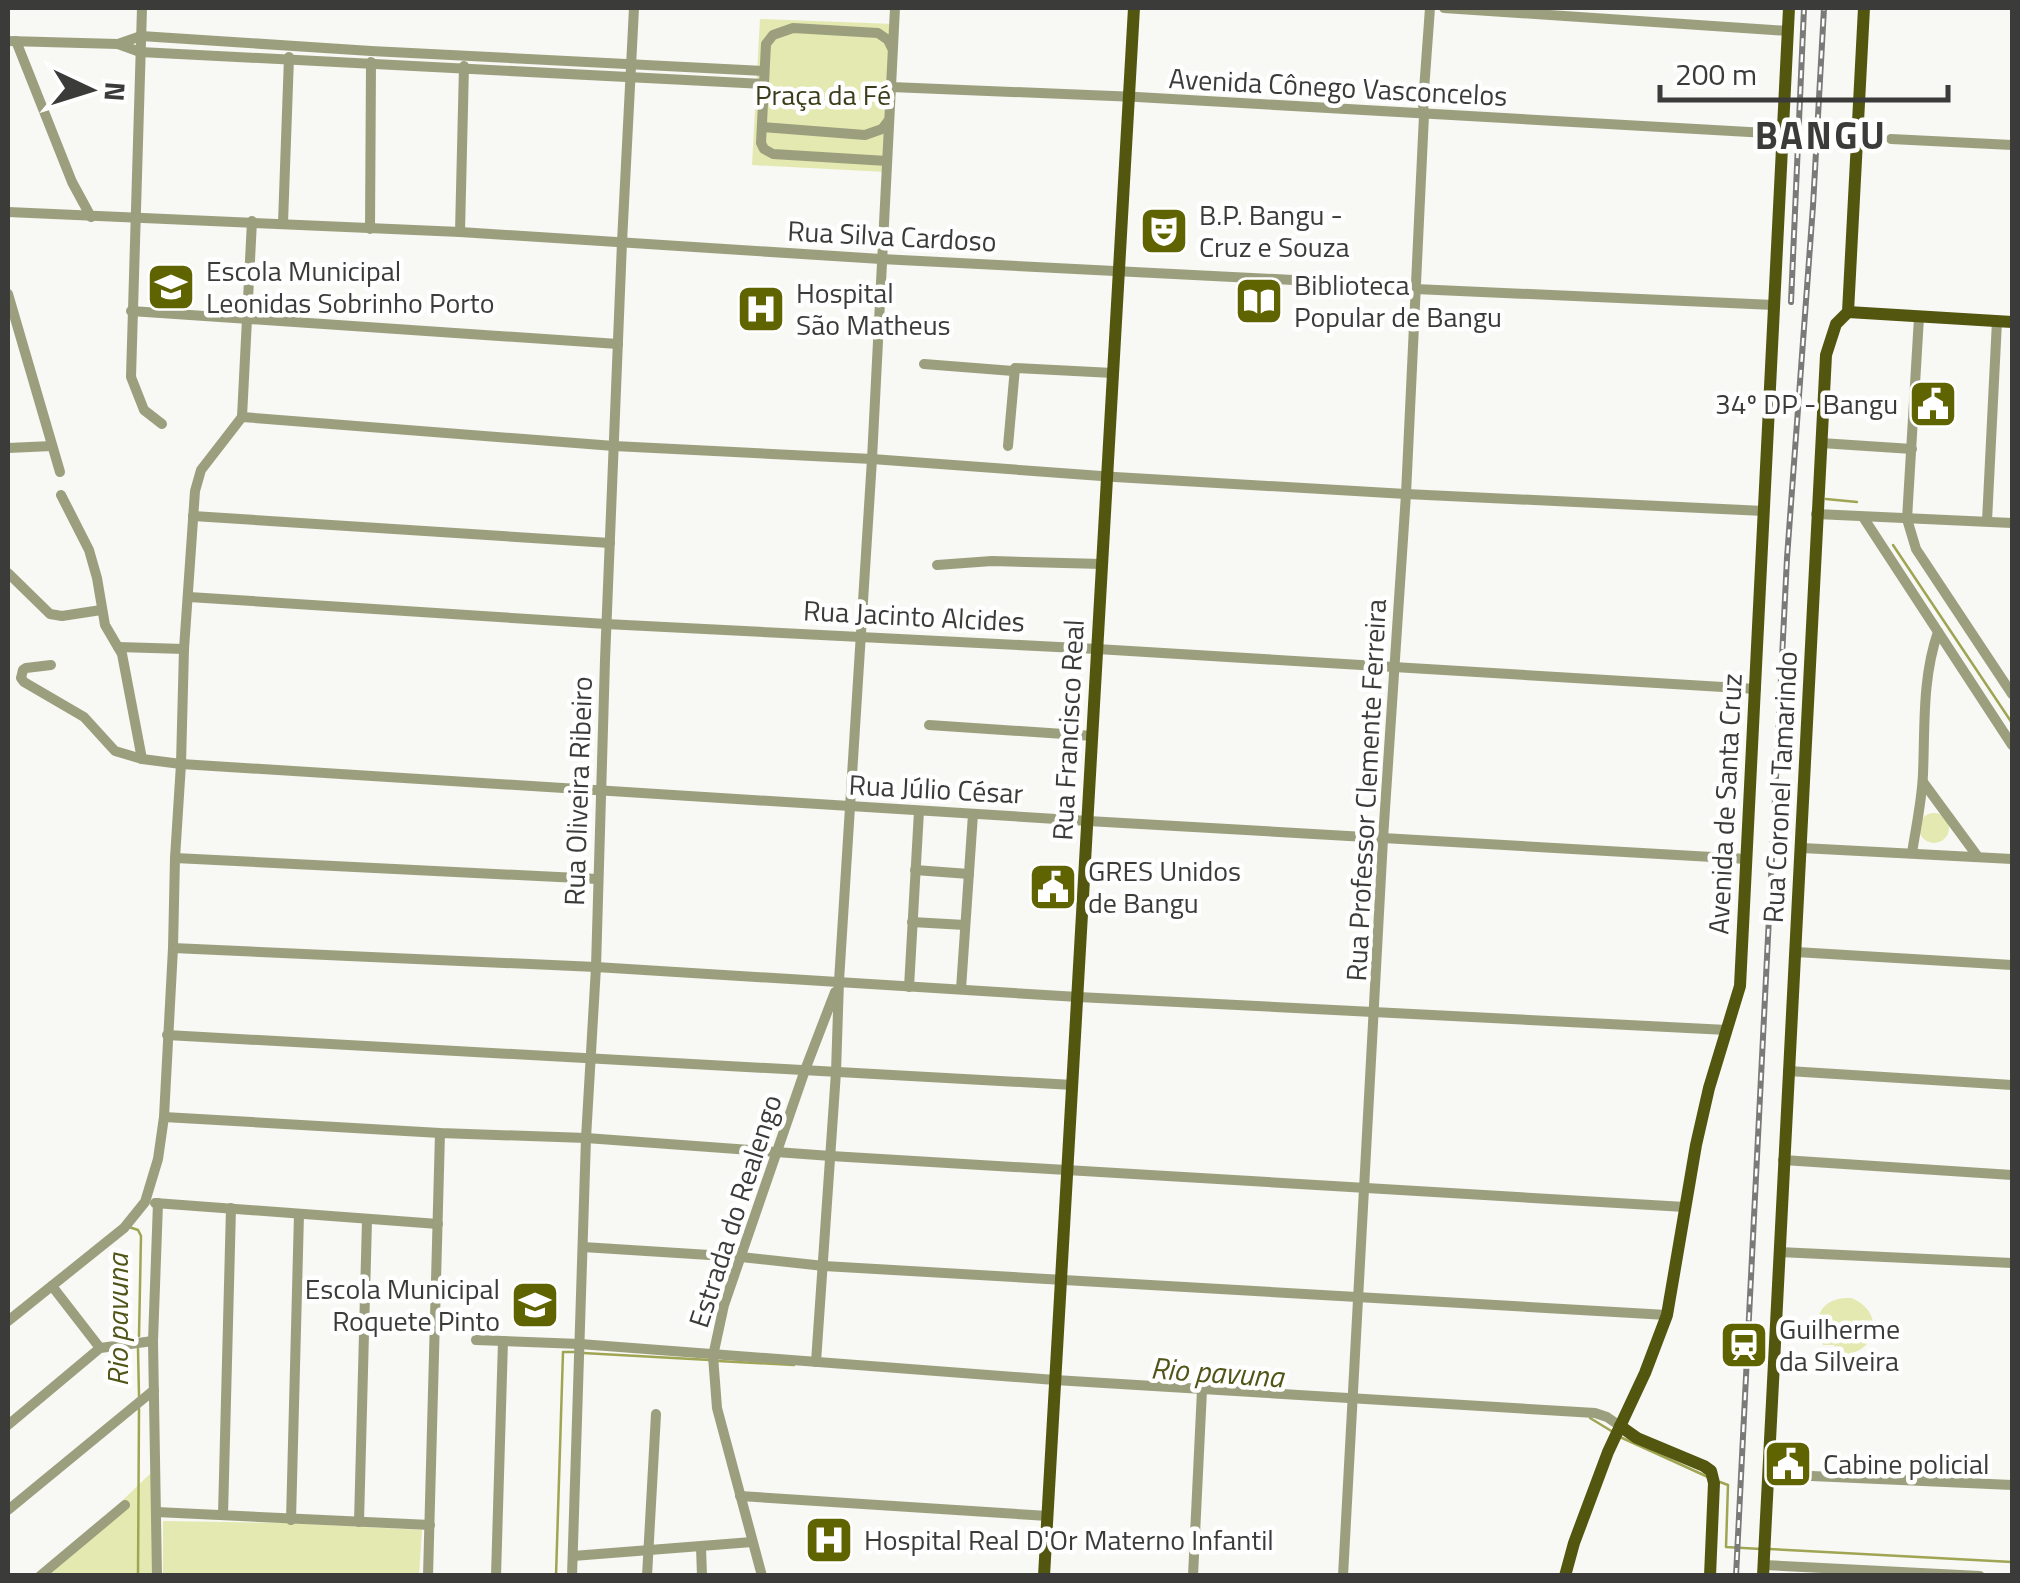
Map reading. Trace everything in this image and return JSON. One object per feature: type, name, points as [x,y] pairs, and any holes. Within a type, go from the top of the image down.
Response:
[{"type":"main road","name":"Rua Francisco Real","points":[[1044,1576],[1134,8]]},
{"type":"main road","name":"Avenida de Santa Cruz","points":[[1565,1576],[1584,1515],[1668,1315],[1702,1116],[1740,986],[1789,8]]},
{"type":"main road","name":"Rua Coronel Tamarindo","points":[[1763,1570],[1826,354],[1836,324],[1848,312],[1864,8]]},
{"type":"main road","points":[[1848,312],[2012,322]]},
{"type":"main road","points":[[1620,1426],[1637,1438],[1711,1471],[1714,1483],[1710,1576]]},
{"type":"street","points":[[142,8],[130,365],[134,388],[144,410],[162,424]]},
{"type":"street","name":"Rua Oliveira Ribeiro","points":[[572,1576],[606,624],[634,8]]},
{"type":"street","points":[[816,1362],[832,1156],[895,8]]},
{"type":"street","name":"Rua Professor Clemente Ferreira","points":[[1342,1576],[1406,494],[1422,104],[1430,8]]},
{"type":"street","points":[[1444,8],[1788,31]]},
{"type":"street","points":[[887,161],[773,154],[764,148],[764,71],[766,44],[773,34],[792,28],[878,33],[888,40],[892,50]]},
{"type":"street","points":[[118,44],[140,36],[764,71]]},
{"type":"street","points":[[91,217],[72,182],[12,41],[118,44],[140,52],[764,84]]},
{"type":"street","points":[[283,223],[289,46]]},
{"type":"street","points":[[370,229],[371,51]]},
{"type":"street","points":[[460,232],[464,55]]},
{"type":"street","name":"Avenida Cônego Vasconcelos","points":[[891,87],[1782,134]]},
{"type":"street","points":[[762,127],[866,135],[882,129],[889,120]]},
{"type":"street","points":[[1892,139],[2012,145]]},
{"type":"street","name":"Rua Silva Cardoso","points":[[8,212],[252,221],[1415,289],[1774,305]]},
{"type":"street","points":[[8,1321],[124,1228],[145,1202],[158,1159],[164,1117],[184,649],[195,491],[201,470],[242,417],[252,221]]},
{"type":"street","points":[[8,294],[60,472]]},
{"type":"street","points":[[132,312],[618,344]]},
{"type":"street","points":[[1919,317],[1907,519],[1916,549],[2012,694]]},
{"type":"street","points":[[1987,522],[1997,321]]},
{"type":"street","points":[[924,364],[1013,371]]},
{"type":"street","points":[[1008,446],[1013,371],[1018,366],[1113,373]]},
{"type":"street","points":[[242,417],[614,446],[1764,512]]},
{"type":"street","points":[[1821,442],[1912,449]]},
{"type":"street","points":[[8,448],[52,446]]},
{"type":"street","points":[[51,665],[26,668],[21,678],[84,717],[114,750],[142,759],[122,654],[105,625],[94,563],[62,495]]},
{"type":"street","points":[[1816,514],[2011,525]]},
{"type":"street","points":[[193,516],[610,543]]},
{"type":"street","points":[[1864,517],[2012,745]]},
{"type":"street","points":[[936,565],[992,561],[1102,564]]},
{"type":"street","points":[[8,573],[50,614],[101,610]]},
{"type":"street","name":"Rua Jacinto Alcides","points":[[189,597],[1756,688]]},
{"type":"street","points":[[1912,853],[1922,781],[1926,678],[1938,632]]},
{"type":"street","points":[[118,646],[184,649]]},
{"type":"street","points":[[928,725],[1093,736]]},
{"type":"street","name":"Rua Júlio César","points":[[142,759],[850,807],[1748,859]]},
{"type":"street","points":[[1922,781],[1978,857]]},
{"type":"street","points":[[909,986],[920,811]]},
{"type":"street","points":[[962,989],[973,814]]},
{"type":"street","points":[[1802,848],[2012,859]]},
{"type":"street","points":[[175,858],[598,879]]},
{"type":"street","points":[[915,870],[969,874]]},
{"type":"street","points":[[912,922],[965,925]]},
{"type":"street","points":[[173,948],[1727,1030]]},
{"type":"street","points":[[1796,952],[2012,965]]},
{"type":"street","name":"Estrada do Realengo","points":[[762,1576],[717,1408],[713,1356],[724,1305],[839,981]]},
{"type":"street","points":[[168,1035],[1073,1085]]},
{"type":"street","points":[[1788,1071],[2012,1085]]},
{"type":"street","points":[[164,1117],[586,1138],[1365,1190],[1685,1207]]},
{"type":"street","points":[[428,1576],[440,1133]]},
{"type":"street","points":[[1783,1160],[2012,1175]]},
{"type":"street","points":[[145,1202],[438,1224]]},
{"type":"street","points":[[157,1576],[153,1341],[158,1203]]},
{"type":"street","points":[[223,1516],[230,1208]]},
{"type":"street","points":[[291,1520],[298,1214]]},
{"type":"street","points":[[359,1522],[367,1220]]},
{"type":"street","points":[[584,1247],[824,1266],[1668,1315]]},
{"type":"street","points":[[1778,1252],[2012,1264]]},
{"type":"street","points":[[52,1286],[100,1348]]},
{"type":"street","points":[[476,1340],[580,1344],[1202,1392],[1595,1413],[1620,1426]]},
{"type":"street","points":[[8,1425],[100,1348],[153,1341]]},
{"type":"street","points":[[496,1576],[504,1341]]},
{"type":"street","points":[[8,1510],[154,1390]]},
{"type":"street","points":[[1193,1576],[1202,1392]]},
{"type":"street","points":[[647,1576],[656,1414]]},
{"type":"street","points":[[1768,1474],[2012,1486]]},
{"type":"street","points":[[740,1496],[1048,1516]]},
{"type":"street","points":[[40,1576],[125,1504]]},
{"type":"street","points":[[156,1512],[430,1525]]},
{"type":"street","points":[[573,1556],[752,1542]]},
{"type":"street","points":[[701,1547],[702,1576]]},
{"type":"street","points":[[1763,1570],[1980,1576]]},
{"type":"green space","name":"Praça da Fé","points":[[760,19],[894,24],[886,172],[752,165]]},
{"type":"green space","points":[[1934,813],[1944,818],[1949,828],[1944,838],[1934,843],[1924,838],[1919,828],[1924,818]]},
{"type":"green space","points":[[1851,1298],[1869,1312],[1873,1330],[1864,1347],[1843,1355],[1834,1345],[1823,1345],[1818,1318],[1832,1301]]},
{"type":"green space","points":[[151,1473],[153,1575],[45,1575]]},
{"type":"green space","points":[[163,1521],[422,1530],[419,1575],[163,1576]]},
{"type":"waterway","points":[[1826,499],[1857,502]]},
{"type":"waterway","points":[[1893,545],[2012,723]]},
{"type":"waterway","name":"Rio pavuna","points":[[129,1227],[141,1236],[139,1336]]},
{"type":"waterway","name":"Rio pavuna","points":[[138,1349],[139,1396]]},
{"type":"waterway","name":"Rio pavuna","points":[[556,1576],[563,1352],[575,1352]]},
{"type":"waterway","name":"Rio pavuna","points":[[583,1353],[710,1360]]},
{"type":"waterway","name":"Rio pavuna","points":[[718,1361],[794,1365]]},
{"type":"waterway","name":"Rio pavuna","points":[[138,1576],[139,1409]]},
{"type":"waterway","name":"Rio pavuna","points":[[1590,1418],[1613,1432]]},
{"type":"waterway","name":"Rio pavuna","points":[[1620,1437],[1708,1477]]},
{"type":"waterway","name":"Rio pavuna","points":[[1720,1482],[1728,1485],[1726,1547],[1761,1549]]},
{"type":"waterway","name":"Rio pavuna","points":[[1769,1549],[2012,1562]]},
{"type":"railway","points":[[1791,302],[1804,8]]},
{"type":"railway","points":[[1736,1576],[1787,558],[1824,8]]},
{"type":"place","name":"B.P. Bangu - Cruz e Souza","points":[[1164,231]]},
{"type":"place","name":"Escola Municipal Leonidas Sobrinho Porto","points":[[171,287]]},
{"type":"place","name":"Biblioteca Popular de Bangu","points":[[1259,301]]},
{"type":"place","name":"Hospital São Matheus","points":[[761,309]]},
{"type":"place","name":"34º DP - Bangu","points":[[1933,404]]},
{"type":"place","name":"GRES Unidos de Bangu","points":[[1053,887]]},
{"type":"place","name":"Escola Municipal Roquete Pinto","points":[[535,1305]]},
{"type":"place","name":"Guilherme da Silveira","points":[[1744,1345]]},
{"type":"place","name":"Cabine policial","points":[[1788,1464]]},
{"type":"place","name":"Hospital Real D'Or Materno Infantil","points":[[829,1540]]},
{"type":"district","name":"BANGU","points":[[1821,136]]}]
